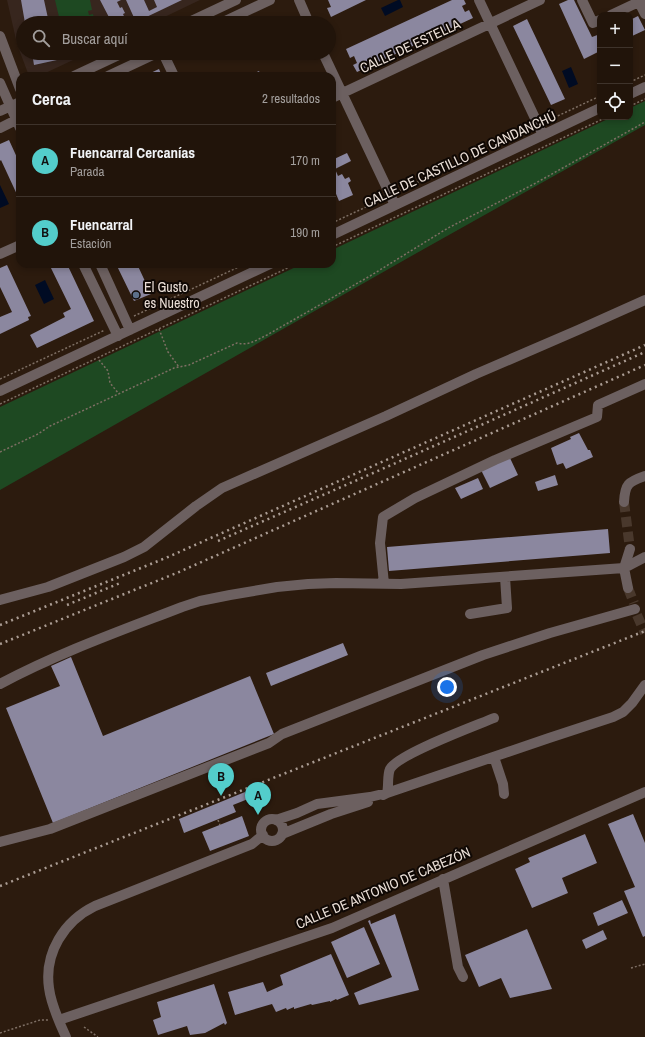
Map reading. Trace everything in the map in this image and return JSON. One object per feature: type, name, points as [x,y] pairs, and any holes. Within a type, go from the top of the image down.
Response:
[{"type":"street","points":[[202,16],[236,0]]},
{"type":"street","points":[[236,16],[270,0]]},
{"type":"street","points":[[299,0],[306,16]]},
{"type":"street","points":[[479,0],[542,135]]},
{"type":"street","name":"CALLE DE ESTELLA","points":[[336,96],[540,0]]},
{"type":"street","points":[[582,0],[593,23],[597,21]]},
{"type":"street","points":[[617,12],[641,1],[645,14]]},
{"type":"street","points":[[0,36],[16,78]]},
{"type":"street","points":[[83,72],[108,60]]},
{"type":"street","points":[[117,72],[142,60]]},
{"type":"street","points":[[166,60],[172,72]]},
{"type":"street","points":[[326,60],[332,72]]},
{"type":"street","points":[[336,80],[395,205]]},
{"type":"street","points":[[0,83],[16,117]]},
{"type":"street","points":[[633,93],[645,87]]},
{"type":"street","points":[[0,111],[16,104]]},
{"type":"street","name":"CALLE DE CASTILLO DE CANDANCHÚ","points":[[336,233],[597,109]]},
{"type":"street","points":[[0,128],[16,123]]},
{"type":"street","points":[[0,254],[16,247]]},
{"type":"street","points":[[86,268],[118,336]]},
{"type":"street","points":[[102,268],[130,330]]},
{"type":"street","points":[[0,391],[260,268]]},
{"type":"street","points":[[0,600],[48,587],[124,557],[144,547],[196,506],[222,488],[645,300]]},
{"type":"street","points":[[384,584],[380,543],[383,517],[415,498],[495,460],[597,417],[598,405],[645,384]]},
{"type":"street","points":[[624,502],[625,489],[630,483],[645,476]]},
{"type":"street","points":[[628,588],[624,568],[630,549]]},
{"type":"street","points":[[0,684],[59,655],[200,601],[278,587],[308,584],[407,584],[624,568],[645,557]]},
{"type":"street","points":[[470,614],[508,608],[505,577]]},
{"type":"street","points":[[0,842],[50,829],[268,743],[282,734],[483,655],[550,633],[635,609]]},
{"type":"street","points":[[282,834],[282,824],[276,820],[270,819],[264,823],[262,829],[268,840],[278,839],[282,834],[331,814],[613,717],[623,712],[632,703],[645,684]]},
{"type":"street","points":[[387,794],[390,770],[394,764],[420,749],[494,718]]},
{"type":"street","points":[[494,757],[503,784],[504,794]]},
{"type":"street","name":"CALLE DE ANTONIO DE CABEZÓN","points":[[59,1020],[332,928],[645,792]]},
{"type":"street","points":[[276,820],[317,804],[387,794]]},
{"type":"street","points":[[66,1037],[49,989],[49,961],[60,936],[73,920],[86,910],[252,844],[264,835]]},
{"type":"street","points":[[443,880],[458,967],[463,977]]},
{"type":"path","points":[[633,81],[645,75]]},
{"type":"path","points":[[550,120],[597,97]]},
{"type":"path","points":[[633,105],[645,99]]},
{"type":"path","points":[[336,245],[601,120]]},
{"type":"path","points":[[0,452],[38,434],[50,426],[179,367],[237,343],[250,344],[370,276],[448,228],[534,184],[645,122]]},
{"type":"path","points":[[396,193],[531,129]]},
{"type":"path","points":[[336,221],[383,199]]},
{"type":"path","points":[[133,317],[236,268]]},
{"type":"path","points":[[0,404],[288,268]]},
{"type":"path","points":[[0,380],[106,329]]},
{"type":"path","points":[[159,329],[168,352],[179,367]]},
{"type":"path","points":[[99,360],[108,371],[110,383],[119,394]]},
{"type":"path","points":[[218,820],[220,825]]},
{"type":"path","points":[[631,968],[645,964]]},
{"type":"path","points":[[0,1033],[40,1020],[59,1020]]},
{"type":"path","points":[[84,1027],[98,1037]]},
{"type":"shaded area","points":[[7,0],[200,0],[167,16],[16,16],[16,40]]},
{"type":"shaded area","points":[[23,60],[73,60],[48,72],[28,72]]},
{"type":"green space","points":[[55,0],[90,0],[92,10],[88,11],[89,15],[93,14],[93,16],[59,16]]},
{"type":"green space","points":[[645,101],[645,125],[0,490],[0,407],[294,268],[336,268],[336,248],[606,120],[633,120],[633,107]]},
{"type":"water","points":[[400,0],[403,7],[385,16],[381,8]]},
{"type":"water","points":[[571,67],[578,84],[569,88],[562,71]]},
{"type":"water","points":[[0,185],[9,204],[0,208]]},
{"type":"water","points":[[45,280],[54,299],[44,304],[35,285]]},
{"type":"building","points":[[21,0],[44,0],[47,16],[24,16]]},
{"type":"building","points":[[100,0],[121,0],[117,2],[125,13],[123,14],[124,16],[108,16]]},
{"type":"building","points":[[126,0],[144,0],[149,11],[157,7],[154,0],[182,0],[149,16],[133,16]]},
{"type":"building","points":[[328,0],[366,0],[333,16],[331,16],[327,8],[331,7]]},
{"type":"building","points":[[452,0],[464,0],[466,4],[462,6],[465,12],[469,10],[473,18],[357,72],[353,65],[357,63],[354,56],[350,58],[346,49]]},
{"type":"building","points":[[568,0],[574,0],[592,37],[597,35],[597,52],[584,59],[559,4]]},
{"type":"building","points":[[638,16],[645,30],[633,36],[633,18]]},
{"type":"building","points":[[527,19],[565,99],[551,105],[513,26]]},
{"type":"building","points":[[33,60],[57,60],[34,65]]},
{"type":"building","points":[[159,69],[160,72],[153,72]]},
{"type":"building","points":[[9,140],[16,155],[16,192],[1,160],[0,161],[0,144]]},
{"type":"building","points":[[347,153],[351,161],[336,168],[336,158]]},
{"type":"building","points":[[336,171],[338,176],[342,174],[345,179],[349,177],[351,181],[348,183],[353,195],[339,201],[336,194]]},
{"type":"building","points":[[7,265],[31,316],[28,317],[29,320],[0,334],[0,317],[12,312],[0,287],[0,268]]},
{"type":"building","points":[[51,268],[69,268],[94,321],[37,348],[30,335],[65,317],[63,313],[71,309]]},
{"type":"building","points":[[118,268],[139,268],[151,294],[134,301]]},
{"type":"building","points":[[579,433],[593,457],[566,469],[563,463],[557,465],[551,448],[571,439],[570,437]]},
{"type":"building","points":[[510,458],[518,475],[490,488],[481,470]]},
{"type":"building","points":[[555,475],[558,485],[538,491],[535,482]]},
{"type":"building","points":[[478,478],[483,489],[461,499],[455,488]]},
{"type":"building","points":[[608,529],[610,553],[389,571],[387,547]]},
{"type":"building","points":[[343,643],[348,655],[271,686],[266,673]]},
{"type":"building","points":[[71,657],[103,736],[250,676],[274,734],[53,823],[6,708],[60,686],[51,666]]},
{"type":"building","points":[[245,792],[248,799],[233,805],[236,812],[184,833],[179,819]]},
{"type":"building","points":[[633,814],[645,843],[645,936],[643,937],[624,891],[635,887],[608,824]]},
{"type":"building","points":[[242,816],[249,836],[210,851],[202,832]]},
{"type":"building","points":[[585,834],[597,863],[562,878],[568,893],[532,908],[515,869],[530,862],[528,858]]},
{"type":"building","points":[[622,900],[628,913],[598,926],[593,913]]},
{"type":"building","points":[[395,914],[419,990],[359,1005],[354,993],[392,977],[368,921],[370,920],[371,924]]},
{"type":"building","points":[[364,927],[380,964],[347,978],[331,942]]},
{"type":"building","points":[[527,929],[552,989],[510,998],[501,978],[479,987],[465,955]]},
{"type":"building","points":[[603,930],[607,939],[586,949],[582,940]]},
{"type":"building","points":[[331,954],[349,995],[330,1002],[311,1004],[294,1009],[294,1007],[287,1010],[286,1008],[276,1012],[272,1004],[235,1015],[228,992],[263,982],[267,992],[283,985],[280,975]]},
{"type":"building","points":[[214,984],[227,1023],[225,1025],[224,1023],[205,1033],[190,1035],[187,1026],[158,1035],[153,1020],[161,1017],[157,1002]]},
{"type":"tunnel","points":[[624,502],[630,549]]},
{"type":"tunnel","points":[[628,588],[634,603]]},
{"type":"tunnel","points":[[637,615],[645,633]]},
{"type":"railway","points":[[0,625],[168,557],[645,345]]},
{"type":"railway","points":[[218,541],[645,352]]},
{"type":"railway","points":[[0,644],[179,572],[645,365]]},
{"type":"railway","points":[[67,605],[120,583]]},
{"type":"railway","points":[[0,886],[645,631]]},
{"type":"place","name":"El Gusto es Nuestro","points":[[136,295]]},
{"type":"place","name":"Fuencarral","points":[[221,796]]},
{"type":"place","name":"Fuencarral Cercanías","points":[[258,815]]}]
